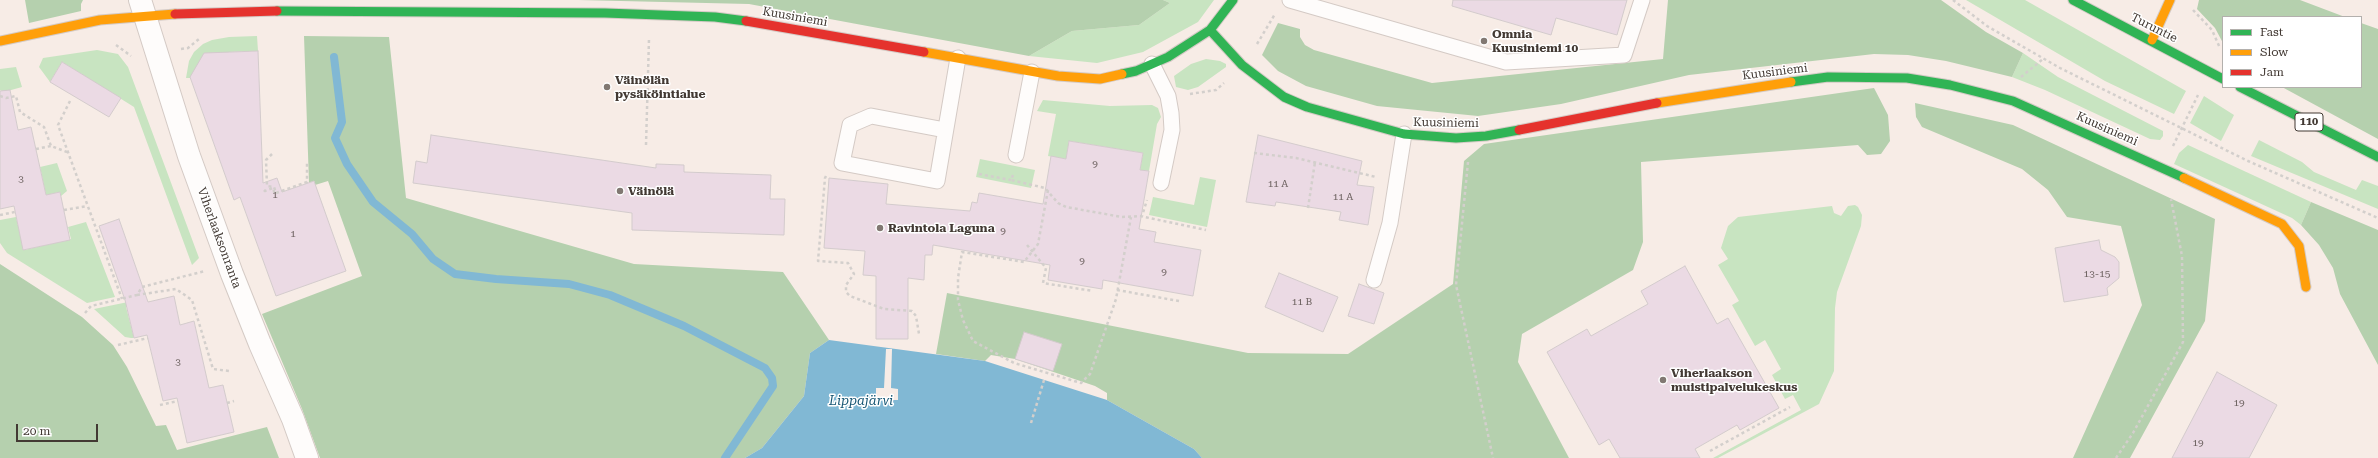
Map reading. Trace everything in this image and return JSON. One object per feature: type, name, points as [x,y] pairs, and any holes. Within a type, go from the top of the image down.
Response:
[{"type":"street","name":"Kuusiniemi","points":[[0,41],[100,20],[142,7],[606,13],[715,17],[771,24],[1032,72],[1100,79],[1136,71],[1168,57],[1210,30],[1233,0]]},
{"type":"street","name":"Turuntie","points":[[2073,0],[2152,40],[2222,78]]},
{"type":"street","points":[[2152,40],[2170,0]]},
{"type":"street","name":"Viherlaaksonranta","points":[[142,7],[154,52],[189,156],[232,274],[260,344],[293,419],[307,458]]},
{"type":"street","name":"Kuusiniemi","points":[[1210,30],[1242,65],[1284,97],[1307,107],[1404,134],[1456,138],[1486,136],[1693,96],[1828,77],[1907,78],[1950,85],[2012,101],[2094,136],[2282,224],[2293,236],[2299,246],[2306,287]]},
{"type":"street","name":"110","points":[[2242,88],[2378,157]]},
{"type":"lane","points":[[1290,0],[1506,62],[1624,55],[1642,0]]},
{"type":"lane","points":[[945,130],[871,116],[850,125],[842,163],[937,181],[958,58]]},
{"type":"lane","points":[[1152,64],[1168,96],[1171,113],[1172,130],[1162,183]]},
{"type":"lane","points":[[1016,155],[1032,72]]},
{"type":"lane","points":[[1374,280],[1390,223],[1404,134]]},
{"type":"path","points":[[1953,0],[1987,26],[2043,59],[2224,150],[2378,218]]},
{"type":"path","points":[[1168,96],[1216,90],[1242,65],[1266,32],[1276,10]]},
{"type":"path","points":[[113,44],[129,56],[188,48],[204,35]]},
{"type":"path","points":[[646,145],[650,35]]},
{"type":"path","points":[[2017,80],[2043,59]]},
{"type":"path","points":[[0,96],[6,98],[16,96],[20,112],[44,127],[51,146]]},
{"type":"path","points":[[70,101],[58,125],[122,299]]},
{"type":"path","points":[[36,149],[51,146],[67,152]]},
{"type":"path","points":[[1254,153],[1315,162],[1396,182]]},
{"type":"path","points":[[272,154],[266,160],[267,186],[274,188],[276,193],[307,182],[307,161]]},
{"type":"path","points":[[1012,180],[1016,155]]},
{"type":"path","points":[[1468,158],[1456,285],[1493,458]]},
{"type":"path","points":[[1308,208],[1315,162]]},
{"type":"path","points":[[842,163],[825,178],[818,261],[848,263],[854,274],[846,285],[846,292],[850,296],[884,308],[912,311],[916,316],[919,334]]},
{"type":"path","points":[[979,174],[1040,186],[1048,190],[1058,203],[1066,207],[1131,217],[1139,216],[1206,230]]},
{"type":"path","points":[[1139,216],[1144,212],[1153,186],[1162,183]]},
{"type":"path","points":[[264,190],[273,188],[275,195]]},
{"type":"path","points":[[1048,190],[1038,244],[1024,262],[962,252],[958,278],[958,300],[963,320],[973,342],[1014,363],[1081,383],[1090,374],[1117,290],[1131,217]]},
{"type":"path","points":[[2116,458],[2133,433],[2183,342],[2182,256],[2170,192]]},
{"type":"path","points":[[64,210],[87,206]]},
{"type":"path","points":[[0,215],[15,212]]},
{"type":"path","points":[[1026,245],[1046,268],[1043,283],[1093,291]]},
{"type":"path","points":[[137,296],[142,288],[210,269]]},
{"type":"path","points":[[85,313],[91,306],[176,288],[192,300],[213,368],[229,371]]},
{"type":"path","points":[[1117,290],[1179,301]]},
{"type":"path","points":[[198,337],[203,335]]},
{"type":"path","points":[[118,345],[148,338]]},
{"type":"path","points":[[1031,423],[1044,380]]},
{"type":"path","points":[[160,405],[178,401]]},
{"type":"path","points":[[227,403],[234,401]]},
{"type":"path","points":[[1710,451],[1790,407]]},
{"type":"green space","points":[[25,0],[83,0],[81,4],[81,11],[29,23]]},
{"type":"green space","points":[[578,0],[1163,0],[1170,3],[1139,25],[1072,31],[1029,56],[749,4]]},
{"type":"green space","points":[[1163,0],[1214,0],[1198,22],[1143,52],[1097,63],[1029,56],[1072,31],[1139,25],[1170,3]]},
{"type":"green space","points":[[1668,0],[1941,0],[1986,32],[2023,53],[2012,77],[1946,61],[1908,55],[1874,54],[1689,75],[1561,104],[1478,116],[1377,106],[1306,86],[1278,71],[1262,55],[1278,23],[1300,29],[1300,37],[1305,45],[1314,50],[1432,83],[1663,59]]},
{"type":"green space","points":[[1966,0],[2025,0],[2186,91],[2174,114],[2105,81]]},
{"type":"green space","points":[[2199,0],[2300,0],[2342,16],[2222,16],[2222,41],[2215,28],[2197,9]]},
{"type":"green space","points":[[2362,23],[2378,29],[2378,139],[2284,88],[2362,88]]},
{"type":"green space","points":[[257,36],[258,51],[230,52],[190,78],[186,78],[189,61],[194,52],[203,44],[212,40],[229,37]]},
{"type":"green space","points":[[304,36],[389,37],[406,198],[634,264],[783,272],[829,340],[810,353],[804,396],[762,448],[745,458],[320,458],[302,409],[262,314],[362,276],[328,181],[315,185],[314,181],[309,183]]},
{"type":"green space","points":[[97,50],[118,54],[128,67],[199,258],[192,265],[134,107],[62,62],[50,82],[39,67],[43,58]]},
{"type":"green space","points":[[2023,53],[2058,77],[2163,131],[2163,136],[2160,140],[2150,139],[2045,90],[2012,77]]},
{"type":"green space","points":[[1206,59],[1220,61],[1226,64],[1226,67],[1198,87],[1188,90],[1176,87],[1174,76],[1191,64]]},
{"type":"green space","points":[[16,67],[22,87],[4,92],[0,90],[0,69]]},
{"type":"green space","points":[[1874,88],[1888,115],[1890,141],[1881,154],[1867,155],[1858,145],[1641,162],[1643,242],[1633,270],[1522,334],[1518,362],[1569,458],[1202,458],[1194,449],[1107,400],[1107,393],[1095,386],[1015,359],[991,355],[985,361],[936,354],[947,293],[1248,353],[1348,354],[1453,284],[1464,161],[1484,144]]},
{"type":"green space","points":[[2204,96],[2234,115],[2221,141],[2190,123]]},
{"type":"green space","points":[[1043,100],[1110,106],[1152,105],[1158,108],[1161,117],[1157,124],[1149,171],[1140,170],[1143,153],[1069,141],[1066,159],[1048,156],[1056,114],[1037,111]]},
{"type":"green space","points":[[1915,103],[2013,125],[2215,219],[2205,321],[2130,458],[2073,458],[2142,305],[2121,226],[2067,217],[2048,190],[2022,169],[1922,127],[1916,117]]},
{"type":"green space","points":[[2259,140],[2302,162],[2314,172],[2356,190],[2362,180],[2378,186],[2378,209],[2251,156]]},
{"type":"green space","points":[[2188,145],[2311,202],[2301,225],[2292,218],[2174,164],[2179,153]]},
{"type":"green space","points":[[980,159],[1035,170],[1031,188],[976,177]]},
{"type":"green space","points":[[57,163],[67,191],[61,196],[60,192],[46,195],[40,167]]},
{"type":"green space","points":[[1200,177],[1216,180],[1207,227],[1149,215],[1153,197],[1194,205]]},
{"type":"green space","points":[[2311,202],[2378,230],[2378,365],[2340,294],[2333,268],[2319,245],[2301,225]]},
{"type":"green space","points":[[1855,205],[1858,207],[1862,215],[1861,226],[1837,292],[1835,308],[1834,371],[1819,404],[1718,458],[1713,458],[1801,410],[1793,395],[1785,399],[1772,375],[1781,369],[1765,340],[1755,346],[1732,305],[1739,301],[1718,265],[1728,259],[1721,248],[1728,226],[1738,217],[1832,206],[1834,213],[1841,216],[1848,206]]},
{"type":"green space","points":[[16,217],[24,250],[71,239],[68,227],[86,222],[115,297],[87,303],[7,253],[0,243],[0,220]]},
{"type":"green space","points":[[0,264],[82,317],[113,345],[127,367],[156,426],[166,425],[177,450],[267,427],[279,458],[0,458]]},
{"type":"green space","points":[[128,302],[129,306],[126,307],[134,338],[125,337],[94,309]]},
{"type":"water","name":"Lippajärvi","points":[[829,340],[985,361],[1107,400],[1194,449],[1202,458],[745,458],[762,448],[804,396],[810,353]]},
{"type":"pier","points":[[886,349],[892,349],[891,388],[898,389],[898,400],[876,400],[876,388],[884,388]]},
{"type":"building","points":[[1453,0],[1627,0],[1617,35],[1556,18],[1551,35],[1452,6]]},
{"type":"building","points":[[258,51],[263,183],[277,178],[282,192],[314,181],[346,271],[276,296],[240,197],[234,200],[190,77],[204,53]]},
{"type":"building","points":[[62,62],[121,98],[109,117],[50,82]]},
{"type":"building","points":[[10,90],[18,130],[31,127],[46,195],[60,192],[70,240],[23,250],[14,206],[0,209],[0,91]]},
{"type":"building","name":"Väinölä","points":[[431,135],[656,168],[656,164],[684,165],[684,172],[771,175],[770,199],[785,199],[784,235],[632,230],[632,213],[413,183],[416,161],[427,163]]},
{"type":"building","points":[[1258,135],[1362,161],[1357,185],[1374,187],[1368,225],[1339,220],[1341,212],[1276,202],[1275,206],[1246,202]]},
{"type":"building","points":[[1069,141],[1143,153],[1140,170],[1149,171],[1139,229],[1156,232],[1154,242],[1201,250],[1193,296],[1103,280],[1102,289],[1048,280],[1050,265],[933,245],[932,255],[925,255],[924,280],[908,278],[908,339],[876,339],[876,276],[863,275],[865,251],[824,248],[829,178],[888,184],[886,204],[970,211],[972,202],[977,203],[979,193],[1043,204],[1051,156],[1066,159]]},
{"type":"building","points":[[119,219],[148,302],[174,296],[180,325],[194,321],[209,388],[223,385],[234,432],[187,443],[177,398],[163,401],[147,335],[134,338],[125,300],[99,226]]},
{"type":"building","points":[[2099,240],[2101,250],[2115,257],[2119,262],[2119,278],[2107,288],[2108,295],[2064,302],[2055,248]]},
{"type":"building","name":"Viherlaakson muistipalvelukeskus","points":[[1685,266],[1717,324],[1728,318],[1779,408],[1740,430],[1737,425],[1695,449],[1700,458],[1620,458],[1609,439],[1599,445],[1547,352],[1587,329],[1591,336],[1648,304],[1641,291]]},
{"type":"building","points":[[1279,273],[1338,297],[1323,332],[1265,307]]},
{"type":"building","points":[[1359,284],[1384,293],[1374,324],[1348,316]]},
{"type":"building","points":[[1024,332],[1062,344],[1053,371],[1015,359]]},
{"type":"building","points":[[2217,372],[2277,405],[2249,458],[2172,458]]},
{"type":"waterway","points":[[334,57],[342,122],[335,138],[347,164],[373,202],[412,234],[433,259],[455,274],[496,279],[569,284],[610,295],[684,326],[765,368],[772,378],[773,386],[725,458]]},
{"type":"traffic: fast","points":[[1122,74],[1136,71],[1168,57],[1210,30],[1233,0]]},
{"type":"traffic: fast","points":[[2073,0],[2222,78]]},
{"type":"traffic: fast","points":[[277,11],[605,13],[715,17],[746,21]]},
{"type":"traffic: fast","points":[[1210,30],[1242,65],[1284,97],[1307,107],[1404,134],[1456,138],[1486,136],[1519,130]]},
{"type":"traffic: fast","points":[[1791,82],[1828,77],[1907,78],[1950,85],[2013,101],[2184,178]]},
{"type":"traffic: fast","points":[[2242,88],[2378,157]]},
{"type":"traffic: slow","points":[[2152,40],[2170,0]]},
{"type":"traffic: slow","points":[[0,41],[100,20],[175,14]]},
{"type":"traffic: slow","points":[[924,52],[1058,76],[1100,79],[1122,74]]},
{"type":"traffic: slow","points":[[1657,103],[1791,82]]},
{"type":"traffic: slow","points":[[2184,178],[2282,224],[2299,246],[2306,287]]},
{"type":"traffic: jam","points":[[175,14],[277,11]]},
{"type":"traffic: jam","points":[[746,21],[924,52]]},
{"type":"traffic: jam","points":[[1519,130],[1657,103]]},
{"type":"place","name":"Omnia Kuusiniemi 10","points":[[1484,41]]},
{"type":"place","name":"Väinölän pysäköintialue","points":[[607,87]]},
{"type":"place","name":"Väinölä","points":[[620,191]]},
{"type":"place","name":"Ravintola Laguna","points":[[880,228]]},
{"type":"place","name":"Viherlaakson muistipalvelukeskus","points":[[1663,380]]}]
